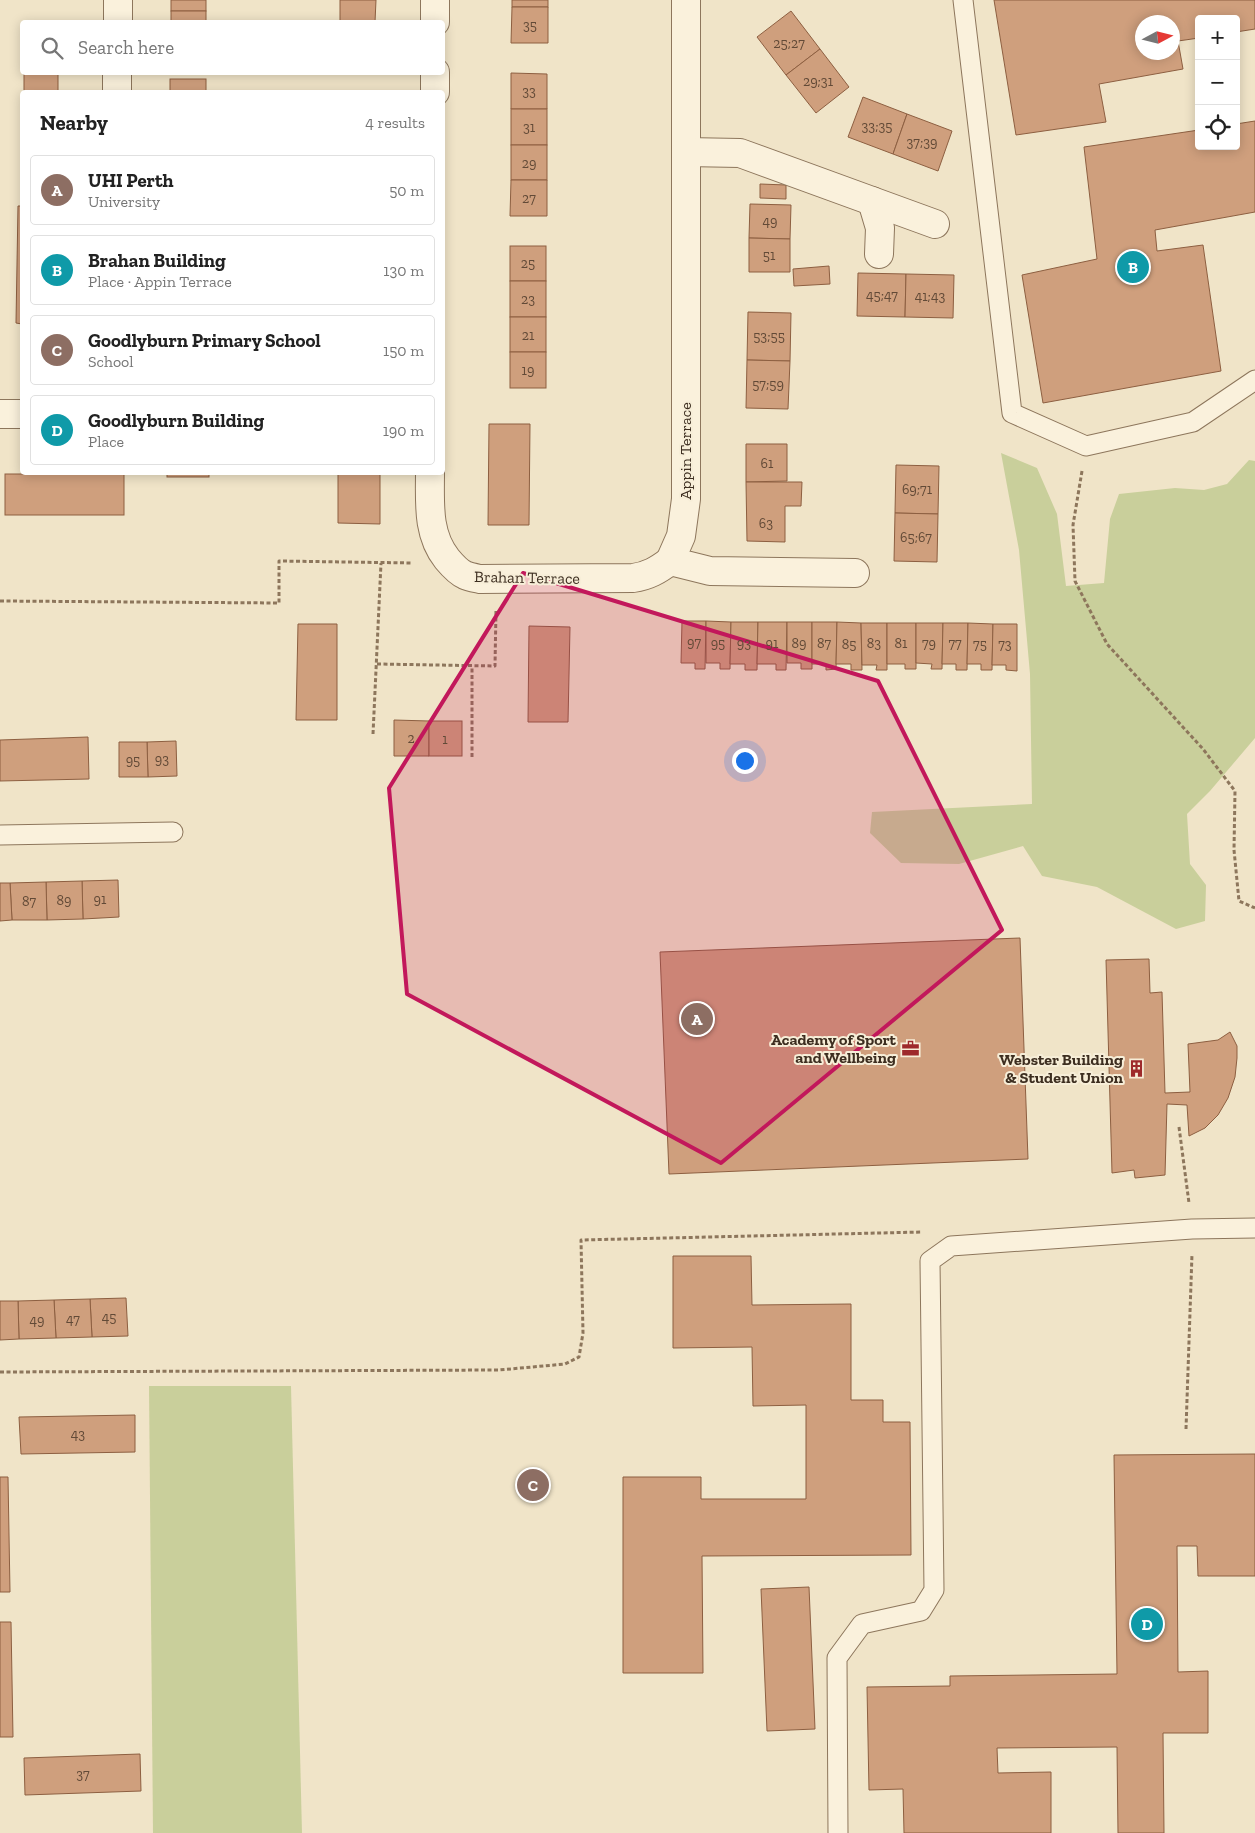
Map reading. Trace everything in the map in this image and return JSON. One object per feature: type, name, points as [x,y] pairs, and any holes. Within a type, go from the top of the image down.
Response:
[{"type":"street","points":[[118,0],[118,20]]},
{"type":"street","points":[[435,0],[435,20]]},
{"type":"street","name":"Appin Terrace","points":[[670,561],[681,536],[686,499],[686,0]]},
{"type":"street","points":[[117,75],[117,90]]},
{"type":"street","points":[[435,75],[435,90]]},
{"type":"street","points":[[686,152],[740,153],[935,224]]},
{"type":"street","points":[[872,201],[880,228],[879,254]]},
{"type":"street","points":[[0,414],[20,414]]},
{"type":"street","name":"Brahan Terrace","points":[[430,475],[432,530],[441,552],[464,575],[480,579],[633,578],[645,577],[670,561]]},
{"type":"street","points":[[670,561],[710,571],[855,572]]},
{"type":"lane","points":[[963,0],[1012,414],[1086,446],[1193,422],[1255,380]]},
{"type":"lane","points":[[0,835],[173,832]]},
{"type":"lane","points":[[838,1833],[837,1658],[862,1624],[921,1611],[934,1590],[930,1260],[951,1246],[1192,1229],[1255,1228]]},
{"type":"path","points":[[1086,446],[1073,525],[1074,582],[1107,644],[1203,748],[1235,791],[1234,850],[1239,901],[1255,908]]},
{"type":"path","points":[[0,601],[279,603],[279,561],[451,564]]},
{"type":"path","points":[[373,734],[381,563]]},
{"type":"path","points":[[377,664],[495,666],[497,579]]},
{"type":"path","points":[[472,666],[472,757]]},
{"type":"path","points":[[1179,1127],[1192,1229],[1186,1429]]},
{"type":"path","points":[[0,1372],[499,1370],[565,1364],[580,1357],[582,1341],[581,1240],[942,1232],[951,1246]]},
{"type":"highlighted area","points":[[523,573],[878,681],[1002,930],[721,1163],[407,994],[389,788]]},
{"type":"green space","points":[[1001,453],[1037,468],[1057,514],[1066,586],[1104,583],[1110,519],[1119,494],[1175,488],[1204,490],[1227,484],[1249,460],[1255,461],[1255,738],[1210,791],[1187,814],[1190,864],[1206,885],[1205,921],[1176,929],[1097,887],[1042,876],[1023,846],[959,864],[901,863],[870,833],[872,812],[1032,804],[1030,674],[1019,550]]},
{"type":"green space","points":[[149,1386],[291,1386],[302,1833],[153,1833]]},
{"type":"building","points":[[171,0],[206,0],[206,11],[171,11]]},
{"type":"building","points":[[340,0],[376,0],[375,20],[340,20]]},
{"type":"building","points":[[512,0],[548,0],[548,7],[512,7]]},
{"type":"building","points":[[994,0],[1255,0],[1255,29],[1240,31],[1240,15],[1195,15],[1195,39],[1180,41],[1180,15],[1135,15],[1135,60],[1180,60],[1180,52],[1183,69],[1099,84],[1106,122],[1016,135]]},
{"type":"building","points":[[512,7],[548,7],[548,43],[511,43]]},
{"type":"building","points":[[171,11],[206,11],[206,20],[171,20]]},
{"type":"building","points":[[791,11],[820,49],[786,75],[757,37]]},
{"type":"building","points":[[820,49],[849,87],[816,113],[786,75]]},
{"type":"building","points":[[511,73],[547,74],[547,109],[511,109]]},
{"type":"building","points":[[24,75],[58,75],[58,90],[24,90]]},
{"type":"building","points":[[170,79],[206,79],[206,90],[170,90]]},
{"type":"building","points":[[863,97],[907,114],[893,154],[848,137]]},
{"type":"building","points":[[511,109],[547,109],[547,145],[511,145]]},
{"type":"building","points":[[907,114],[952,131],[938,171],[893,154]]},
{"type":"building","points":[[1255,121],[1255,212],[1155,230],[1157,251],[1203,245],[1221,371],[1043,403],[1022,275],[1097,259],[1084,147],[1195,131],[1195,150],[1240,150],[1240,123]]},
{"type":"building","points":[[511,145],[547,145],[547,180],[511,180]]},
{"type":"building","points":[[511,180],[547,180],[547,216],[510,216]]},
{"type":"building","points":[[760,184],[786,185],[786,199],[760,198]]},
{"type":"building","points":[[750,204],[791,205],[790,239],[749,238]]},
{"type":"building","points":[[18,206],[20,206],[20,324],[16,323]]},
{"type":"building","points":[[749,238],[790,239],[790,272],[749,272]]},
{"type":"building","points":[[510,246],[546,246],[546,281],[510,281]]},
{"type":"building","points":[[829,266],[830,284],[794,286],[793,269]]},
{"type":"building","points":[[858,273],[906,274],[905,317],[857,316]]},
{"type":"building","points":[[906,274],[954,275],[953,318],[905,317]]},
{"type":"building","points":[[510,281],[546,281],[546,317],[510,317]]},
{"type":"building","points":[[748,312],[791,313],[790,361],[747,360]]},
{"type":"building","points":[[510,317],[546,317],[546,352],[510,352]]},
{"type":"building","points":[[510,352],[546,352],[546,388],[510,388]]},
{"type":"building","points":[[747,360],[790,361],[788,409],[746,408]]},
{"type":"building","points":[[489,424],[530,424],[529,525],[488,525]]},
{"type":"building","points":[[746,444],[787,444],[787,481],[746,482]]},
{"type":"building","points":[[896,465],[939,466],[938,514],[895,513]]},
{"type":"building","points":[[5,474],[124,475],[124,515],[5,515]]},
{"type":"building","points":[[167,475],[209,475],[209,477],[167,477]]},
{"type":"building","points":[[338,475],[380,475],[380,524],[338,523]]},
{"type":"building","points":[[746,482],[802,482],[801,506],[785,506],[785,542],[747,541]]},
{"type":"building","points":[[895,513],[938,514],[937,562],[894,561]]},
{"type":"building","points":[[682,621],[706,621],[705,669],[695,669],[695,663],[681,663]]},
{"type":"building","points":[[706,621],[731,622],[730,669],[720,669],[720,663],[706,663]]},
{"type":"building","points":[[731,622],[758,622],[757,670],[745,670],[745,664],[730,664]]},
{"type":"building","points":[[758,622],[787,622],[786,670],[776,670],[776,664],[757,664]]},
{"type":"building","points":[[787,622],[812,622],[812,669],[801,669],[801,663],[787,663]]},
{"type":"building","points":[[812,622],[837,622],[836,669],[826,670],[826,664],[812,664]]},
{"type":"building","points":[[837,622],[861,623],[862,670],[851,670],[851,664],[836,664]]},
{"type":"building","points":[[861,623],[887,623],[887,670],[876,670],[877,665],[862,665]]},
{"type":"building","points":[[887,623],[916,623],[916,669],[905,669],[905,664],[887,664]]},
{"type":"building","points":[[916,623],[943,623],[942,669],[931,669],[932,664],[916,663]]},
{"type":"building","points":[[943,623],[968,623],[967,670],[956,670],[956,664],[942,664]]},
{"type":"building","points":[[968,623],[993,624],[992,670],[981,670],[981,664],[967,664]]},
{"type":"building","points":[[298,624],[337,624],[337,720],[296,720]]},
{"type":"building","points":[[993,624],[1017,624],[1017,671],[1006,670],[1006,665],[992,665]]},
{"type":"building","points":[[529,626],[570,627],[568,722],[528,722]]},
{"type":"building","points":[[394,720],[429,721],[429,756],[394,756]]},
{"type":"building","points":[[429,721],[462,721],[462,756],[429,756]]},
{"type":"building","points":[[88,737],[89,779],[0,781],[0,740]]},
{"type":"building","points":[[176,741],[177,776],[148,777],[147,742]]},
{"type":"building","points":[[119,742],[147,742],[148,777],[119,777]]},
{"type":"building","points":[[118,880],[119,917],[83,919],[82,881]]},
{"type":"building","points":[[82,881],[83,919],[47,920],[46,882]]},
{"type":"building","points":[[46,882],[47,920],[12,920],[10,883]]},
{"type":"building","points":[[0,883],[10,883],[12,920],[0,921]]},
{"type":"building","points":[[1020,938],[1028,1159],[669,1174],[660,952]]},
{"type":"building","name":"Webster Building & Student Union","points":[[1149,959],[1150,993],[1162,992],[1165,1093],[1190,1092],[1188,1044],[1218,1040],[1230,1032],[1237,1046],[1237,1058],[1235,1077],[1228,1098],[1218,1115],[1205,1128],[1189,1136],[1187,1105],[1167,1104],[1165,1175],[1135,1178],[1134,1170],[1112,1173],[1106,960]]},
{"type":"building","points":[[673,1256],[751,1256],[752,1305],[851,1304],[851,1400],[883,1400],[883,1422],[910,1422],[911,1555],[702,1556],[703,1673],[623,1673],[623,1477],[701,1477],[701,1499],[806,1499],[806,1405],[753,1406],[752,1347],[673,1348]]},
{"type":"building","points":[[126,1298],[128,1336],[92,1337],[90,1299]]},
{"type":"building","points":[[90,1299],[92,1337],[56,1338],[54,1300]]},
{"type":"building","points":[[54,1300],[56,1338],[19,1339],[18,1301]]},
{"type":"building","points":[[0,1301],[18,1301],[19,1339],[0,1340]]},
{"type":"building","points":[[135,1415],[135,1452],[21,1454],[19,1417]]},
{"type":"building","points":[[1255,1454],[1255,1576],[1198,1576],[1197,1546],[1177,1546],[1178,1672],[1208,1671],[1208,1733],[1163,1733],[1164,1833],[1118,1833],[1117,1747],[997,1748],[998,1773],[1051,1772],[1051,1833],[904,1833],[903,1789],[869,1790],[867,1687],[950,1686],[950,1676],[1117,1674],[1114,1455]]},
{"type":"building","points":[[0,1477],[8,1477],[10,1592],[0,1592]]},
{"type":"building","points":[[809,1587],[815,1729],[767,1731],[761,1589]]},
{"type":"building","points":[[0,1622],[11,1622],[13,1737],[0,1737]]},
{"type":"building","points":[[140,1754],[141,1791],[25,1795],[24,1758]]},
{"type":"place","name":"Brahan Building","points":[[1133,267]]},
{"type":"place","name":"UHI Perth","points":[[697,1019]]},
{"type":"place","name":"Academy of Sport and Wellbeing","points":[[910,1048]]},
{"type":"place","name":"Webster Building & Student Union","points":[[1137,1068]]},
{"type":"place","name":"Goodlyburn Primary School","points":[[533,1485]]},
{"type":"place","name":"Goodlyburn Building","points":[[1147,1624]]}]
